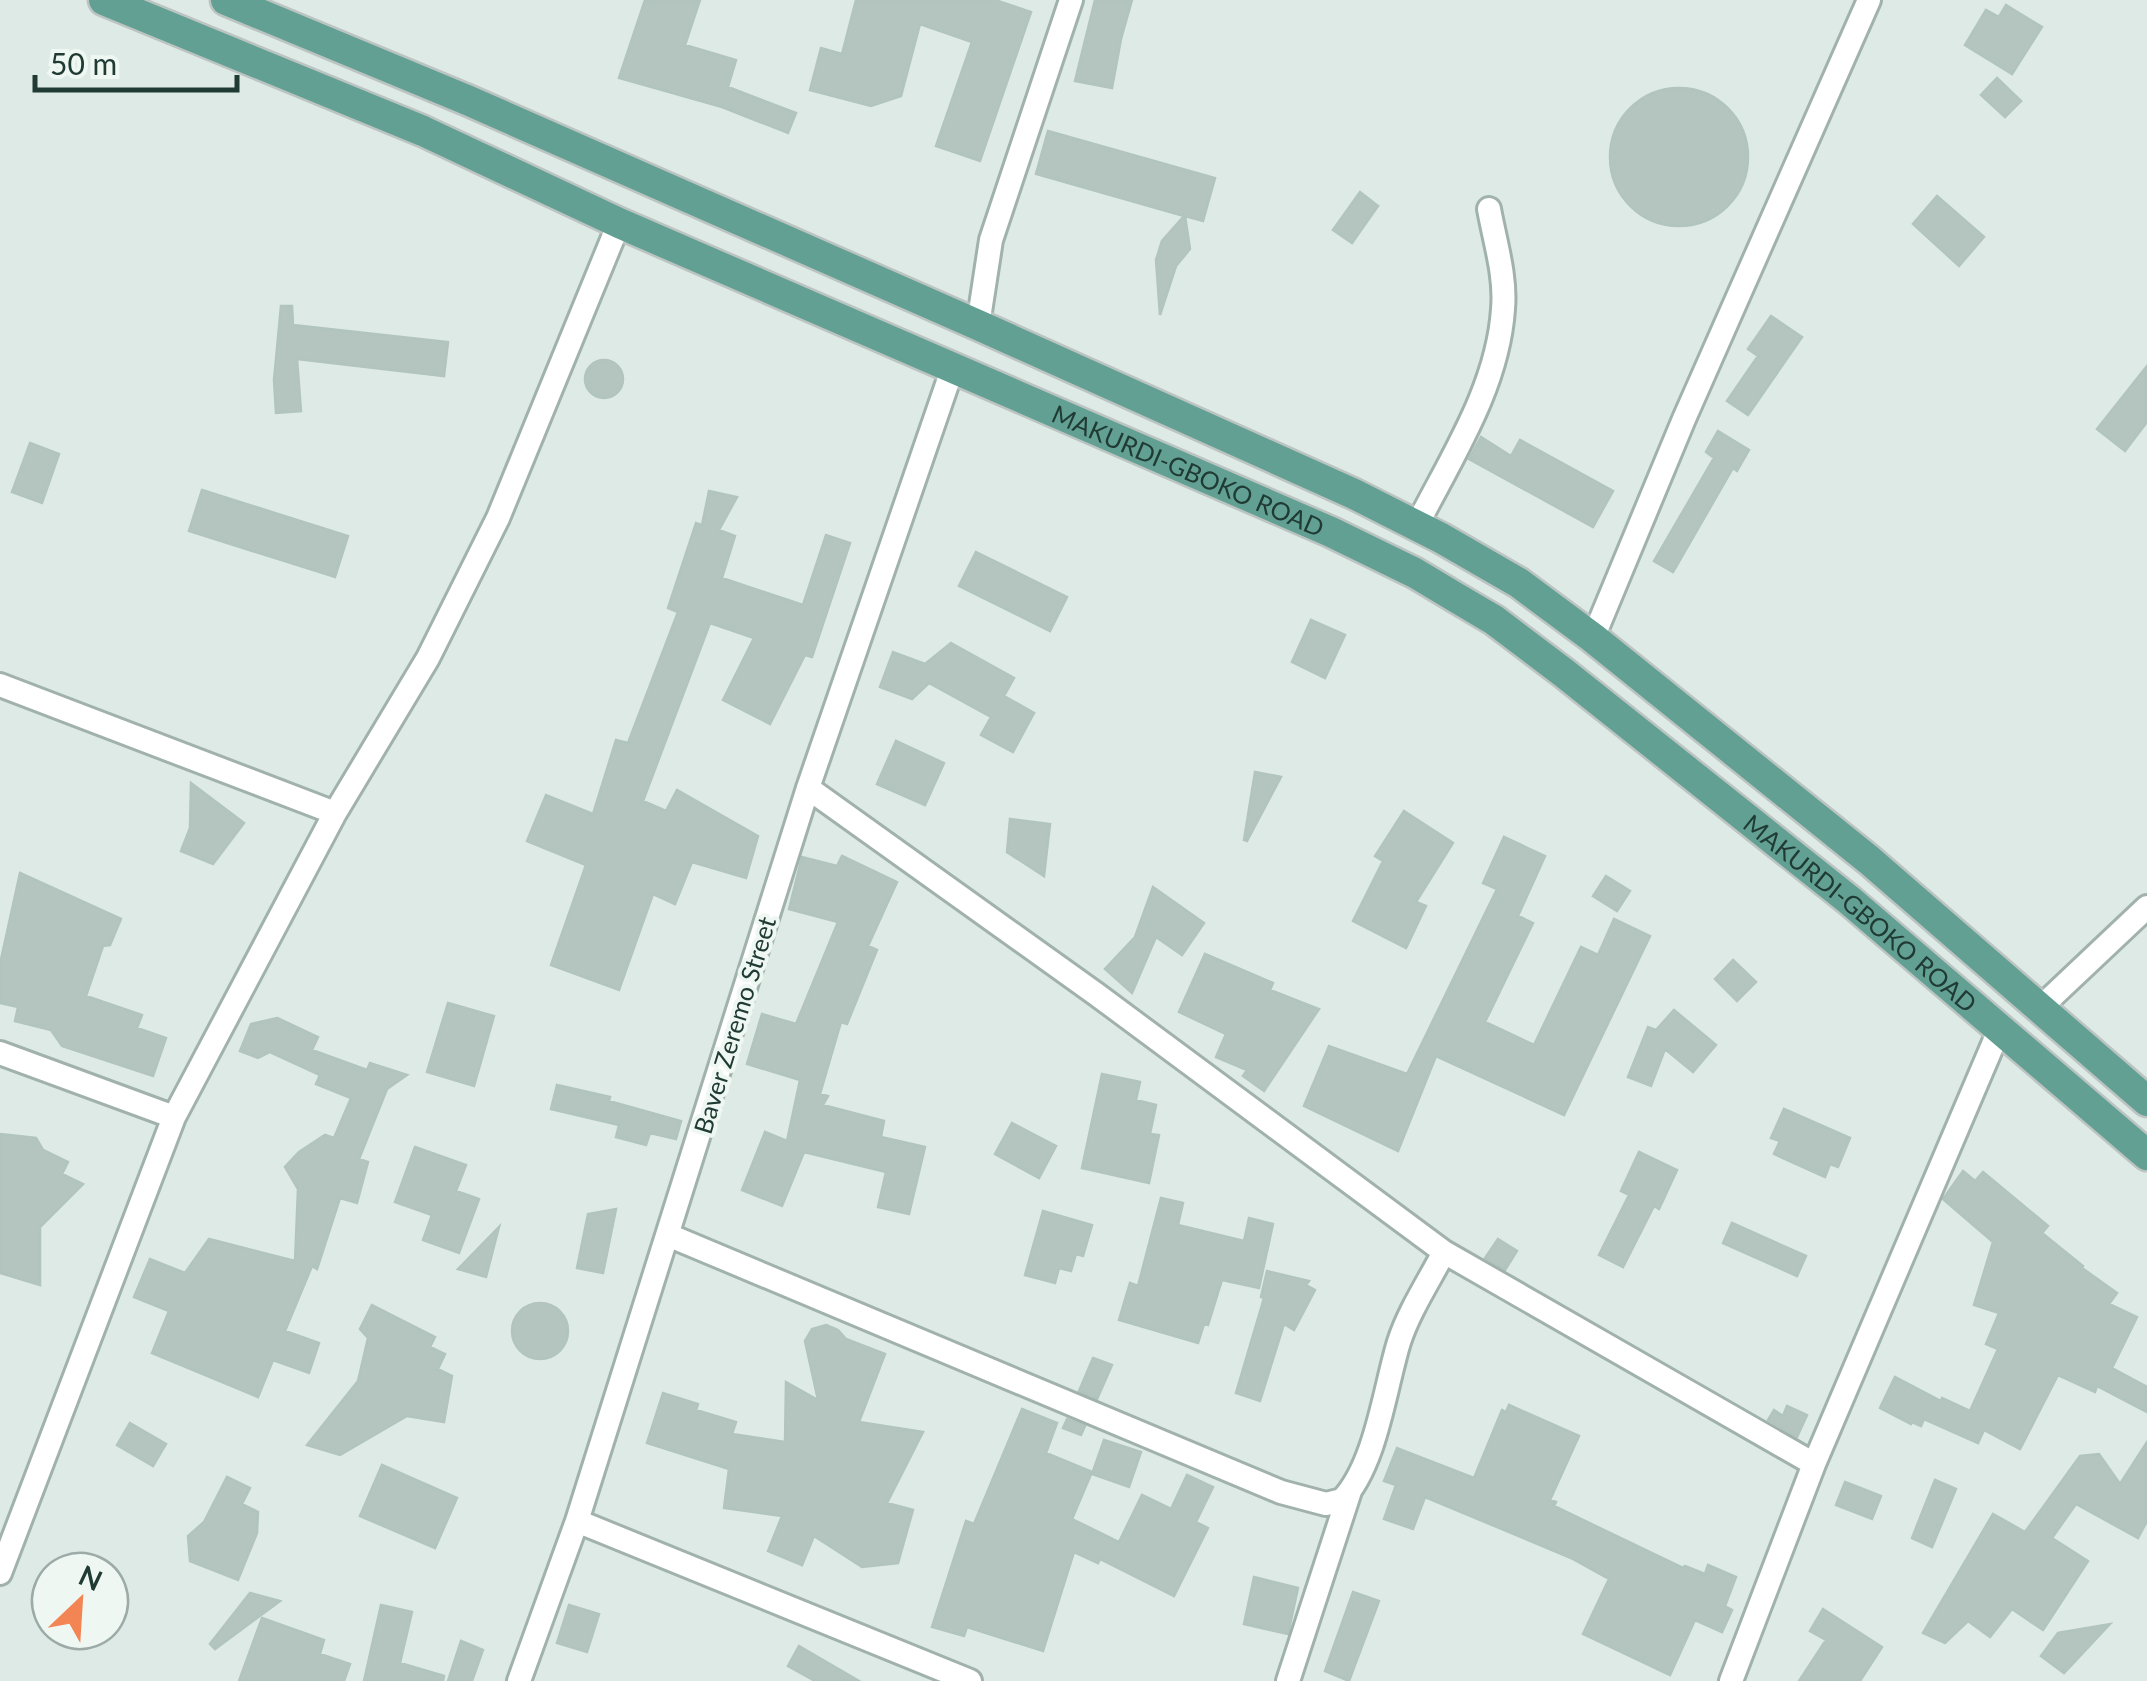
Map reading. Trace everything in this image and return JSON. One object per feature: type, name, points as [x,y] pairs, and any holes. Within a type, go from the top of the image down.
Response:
[{"type":"main road","name":"MAKURDI-GBOKO ROAD","points":[[104,0],[422,131],[619,223],[1331,532],[1416,573],[1494,620],[1803,862],[2147,1155]]},
{"type":"main road","points":[[226,0],[282,20],[978,325],[1429,532],[1519,583],[1869,860],[2147,1101]]},
{"type":"main road","points":[[1416,573],[1429,532]]},
{"type":"street","points":[[978,325],[992,240],[1071,0]]},
{"type":"street","points":[[1593,638],[1684,419],[1869,0]]},
{"type":"street","points":[[1429,532],[1494,358],[1503,308],[1503,280],[1489,209]]},
{"type":"street","points":[[0,1573],[174,1116],[335,812],[428,658],[498,518],[619,223]]},
{"type":"street","name":"Baver Zeremo Street","points":[[518,1681],[577,1520],[808,788],[952,370]]},
{"type":"street","points":[[0,685],[335,812]]},
{"type":"street","points":[[808,788],[1096,994],[1444,1252],[1814,1464]]},
{"type":"street","points":[[2040,1008],[2147,907]]},
{"type":"street","points":[[1731,1681],[1814,1464],[2000,1028]]},
{"type":"street","points":[[0,1053],[174,1116]]},
{"type":"street","points":[[668,1235],[1281,1492],[1326,1504],[1342,1500],[1350,1491]]},
{"type":"street","points":[[1288,1681],[1350,1491],[1382,1418],[1400,1339],[1444,1252]]},
{"type":"street","points":[[577,1520],[970,1681]]},
{"type":"building","points":[[645,0],[700,0],[685,45],[736,60],[728,87],[796,113],[788,133],[722,107],[619,78]]},
{"type":"building","points":[[856,0],[995,0],[1031,12],[980,161],[936,146],[972,42],[920,24],[901,96],[871,106],[810,90],[821,48],[842,54]]},
{"type":"building","points":[[1095,0],[1132,0],[1112,88],[1075,81]]},
{"type":"building","points":[[2006,5],[2042,27],[2012,74],[1965,45],[1986,10],[1999,17]]},
{"type":"building","points":[[1997,78],[2021,101],[2005,117],[1981,95]]},
{"type":"building","points":[[1679,88],[1705,93],[1728,108],[1743,131],[1748,157],[1743,183],[1728,206],[1705,221],[1679,226],[1653,221],[1630,206],[1615,183],[1610,157],[1615,131],[1630,108],[1653,93]]},
{"type":"building","points":[[1048,131],[1215,178],[1203,221],[1185,216],[1190,249],[1176,266],[1160,315],[1156,260],[1162,241],[1184,216],[1036,174]]},
{"type":"building","points":[[1360,192],[1378,206],[1352,243],[1333,230]]},
{"type":"building","points":[[1937,196],[1984,237],[1959,266],[1913,224]]},
{"type":"building","points":[[281,306],[292,306],[293,325],[448,342],[444,376],[297,359],[301,411],[276,413],[274,380]]},
{"type":"building","points":[[1771,316],[1802,337],[1748,415],[1727,401],[1758,356],[1748,349]]},
{"type":"building","points":[[604,360],[618,365],[623,379],[618,393],[604,398],[590,393],[585,379],[590,365]]},
{"type":"building","points":[[2147,366],[2147,422],[2125,451],[2097,429]]},
{"type":"building","points":[[1718,431],[1749,450],[1737,471],[1733,468],[1673,572],[1654,561],[1714,458],[1706,452]]},
{"type":"building","points":[[1481,437],[1511,456],[1520,440],[1613,491],[1593,527],[1469,459]]},
{"type":"building","points":[[30,443],[59,454],[42,503],[12,492]]},
{"type":"building","points":[[202,490],[348,536],[335,577],[189,531]]},
{"type":"building","points":[[709,491],[737,497],[719,530],[735,536],[722,578],[803,605],[826,535],[850,543],[812,657],[805,655],[770,724],[723,700],[754,638],[710,623],[643,801],[666,811],[677,790],[758,836],[746,878],[692,862],[675,904],[653,894],[619,990],[551,965],[586,865],[527,841],[546,795],[593,814],[616,740],[628,743],[678,612],[668,608],[696,523],[702,525]]},
{"type":"building","points":[[976,552],[1067,597],[1050,631],[959,586]]},
{"type":"building","points":[[1311,620],[1345,635],[1325,678],[1292,662]]},
{"type":"building","points":[[951,643],[1014,678],[1004,696],[1034,713],[1013,752],[981,735],[991,717],[929,683],[912,699],[880,687],[893,652],[925,664]]},
{"type":"building","points":[[896,741],[944,763],[925,805],[877,784]]},
{"type":"building","points":[[1255,772],[1281,777],[1247,841],[1244,840]]},
{"type":"building","points":[[191,783],[244,823],[213,864],[181,851],[190,828]]},
{"type":"building","points":[[1404,811],[1453,843],[1416,902],[1426,906],[1406,948],[1353,921],[1383,861],[1375,856]]},
{"type":"building","points":[[1010,819],[1050,824],[1044,876],[1007,852]]},
{"type":"building","points":[[1504,837],[1545,856],[1518,916],[1533,923],[1485,1022],[1534,1045],[1581,947],[1598,955],[1614,919],[1650,936],[1564,1115],[1436,1056],[1398,1151],[1304,1106],[1329,1046],[1407,1074],[1497,889],[1483,883]]},
{"type":"building","points":[[842,856],[897,882],[868,946],[877,950],[847,1024],[841,1022],[820,1094],[828,1096],[823,1105],[884,1121],[881,1137],[925,1147],[909,1214],[878,1207],[886,1172],[804,1152],[782,1206],[742,1190],[765,1132],[787,1141],[800,1080],[747,1064],[762,1014],[796,1024],[838,922],[789,909],[802,857],[837,866]]},
{"type":"building","points":[[20,873],[121,919],[110,945],[103,946],[86,996],[142,1015],[137,1028],[166,1038],[153,1076],[62,1046],[51,1030],[15,1021],[18,1007],[0,1003],[0,964]]},
{"type":"building","points":[[1606,876],[1630,891],[1617,911],[1593,896]]},
{"type":"building","points":[[1153,887],[1204,923],[1182,955],[1156,937],[1132,993],[1105,969],[1135,937]]},
{"type":"building","points":[[1205,954],[1273,983],[1270,990],[1319,1009],[1264,1091],[1243,1076],[1247,1070],[1216,1057],[1226,1034],[1179,1012]]},
{"type":"building","points":[[1733,960],[1756,982],[1737,1001],[1715,979]]},
{"type":"building","points":[[448,1003],[494,1016],[474,1086],[427,1072]]},
{"type":"building","points":[[1674,1010],[1716,1045],[1693,1072],[1665,1049],[1651,1086],[1628,1077],[1648,1027],[1656,1030]]},
{"type":"building","points":[[277,1018],[318,1037],[312,1050],[367,1070],[370,1063],[407,1075],[387,1089],[359,1159],[368,1162],[357,1203],[340,1198],[317,1269],[312,1266],[285,1331],[319,1343],[309,1373],[273,1360],[258,1397],[152,1353],[169,1311],[134,1297],[150,1259],[185,1273],[209,1239],[295,1261],[298,1189],[285,1167],[325,1135],[334,1138],[351,1098],[316,1084],[320,1075],[270,1052],[258,1058],[240,1051],[251,1024]]},
{"type":"building","points":[[1102,1074],[1140,1082],[1136,1100],[1156,1105],[1150,1134],[1159,1135],[1149,1183],[1082,1168]]},
{"type":"building","points":[[557,1085],[610,1097],[609,1101],[681,1121],[676,1139],[650,1133],[646,1145],[616,1137],[619,1125],[551,1109]]},
{"type":"building","points":[[1784,1109],[1850,1138],[1838,1167],[1830,1164],[1825,1177],[1774,1154],[1780,1141],[1771,1138]]},
{"type":"building","points":[[1012,1123],[1056,1146],[1039,1178],[995,1154]]},
{"type":"building","points":[[0,1134],[36,1138],[43,1150],[68,1162],[62,1174],[83,1184],[40,1227],[40,1285],[0,1273]]},
{"type":"building","points":[[415,1147],[466,1165],[456,1191],[479,1199],[459,1253],[423,1240],[432,1215],[395,1202]]},
{"type":"building","points":[[1639,1152],[1677,1170],[1659,1209],[1654,1206],[1623,1267],[1599,1255],[1629,1195],[1621,1191]]},
{"type":"building","points":[[1963,1171],[1975,1181],[1983,1172],[2048,1226],[2042,1233],[2117,1293],[2109,1304],[2137,1317],[2112,1368],[2147,1387],[2147,1412],[2097,1386],[2095,1392],[2058,1375],[2020,1449],[1984,1430],[1978,1443],[1924,1419],[1921,1426],[1911,1424],[1880,1408],[1895,1377],[1970,1411],[1998,1349],[1986,1344],[1999,1313],[1974,1305],[1993,1242],[1943,1199]]},
{"type":"building","points":[[1161,1198],[1183,1203],[1178,1225],[1244,1241],[1249,1218],[1273,1224],[1259,1288],[1222,1280],[1198,1343],[1119,1320],[1130,1283],[1138,1286]]},
{"type":"building","points":[[616,1209],[603,1273],[577,1268],[588,1214]]},
{"type":"building","points":[[1043,1211],[1092,1225],[1083,1256],[1076,1254],[1071,1271],[1059,1268],[1055,1283],[1025,1275]]},
{"type":"building","points":[[1732,1223],[1806,1256],[1797,1276],[1723,1243]]},
{"type":"building","points":[[499,1227],[486,1277],[458,1269]]},
{"type":"building","points":[[1498,1239],[1517,1251],[1505,1270],[1485,1258]]},
{"type":"building","points":[[1267,1271],[1309,1281],[1306,1285],[1315,1290],[1294,1330],[1284,1324],[1260,1401],[1236,1393],[1264,1298],[1261,1297]]},
{"type":"building","points":[[540,1303],[560,1311],[568,1331],[560,1351],[540,1359],[520,1351],[512,1331],[520,1311]]},
{"type":"building","points":[[372,1305],[435,1337],[430,1347],[445,1354],[438,1369],[452,1376],[444,1422],[407,1416],[340,1455],[307,1445],[358,1381],[368,1338],[360,1329]]},
{"type":"building","points":[[826,1325],[846,1339],[885,1354],[859,1422],[923,1432],[887,1503],[913,1510],[898,1563],[862,1567],[814,1536],[802,1565],[768,1551],[782,1516],[724,1508],[729,1469],[647,1443],[663,1393],[698,1404],[696,1410],[736,1422],[732,1434],[785,1442],[786,1382],[818,1400],[805,1341],[812,1329]]},
{"type":"building","points":[[1093,1358],[1112,1365],[1097,1399],[1079,1391]]},
{"type":"building","points":[[1509,1405],[1579,1436],[1550,1500],[1556,1502],[1554,1506],[1683,1568],[1705,1574],[1708,1565],[1736,1577],[1725,1606],[1732,1610],[1722,1632],[1695,1620],[1670,1675],[1583,1634],[1609,1579],[1571,1558],[1425,1497],[1413,1529],[1384,1519],[1396,1485],[1384,1481],[1397,1448],[1474,1478],[1502,1410],[1506,1412]]},
{"type":"building","points":[[1787,1406],[1807,1415],[1797,1437],[1768,1420],[1774,1410],[1783,1416]]},
{"type":"building","points":[[1022,1409],[1057,1423],[1046,1453],[1092,1472],[1072,1519],[1119,1542],[1142,1495],[1171,1509],[1187,1475],[1213,1487],[1196,1522],[1208,1528],[1174,1596],[1100,1559],[1098,1563],[1074,1552],[1043,1651],[967,1627],[964,1636],[932,1627],[966,1521],[974,1524]]},
{"type":"building","points":[[1067,1419],[1085,1426],[1081,1435],[1063,1428]]},
{"type":"building","points":[[130,1423],[166,1444],[153,1466],[117,1445]]},
{"type":"building","points":[[1104,1440],[1141,1452],[1129,1487],[1092,1474]]},
{"type":"building","points":[[2147,1442],[2147,1521],[2138,1538],[2076,1504],[2052,1538],[2088,1561],[2043,1630],[2012,1609],[1990,1637],[1968,1621],[1945,1643],[1923,1633],[1993,1514],[2025,1532],[2080,1456],[2099,1454],[2120,1484]]},
{"type":"building","points":[[382,1465],[457,1498],[435,1548],[360,1516]]},
{"type":"building","points":[[227,1477],[250,1488],[242,1504],[258,1512],[257,1533],[238,1580],[190,1561],[188,1536],[204,1522]]},
{"type":"building","points":[[1935,1480],[1956,1489],[1932,1547],[1912,1538]]},
{"type":"building","points":[[1845,1482],[1881,1496],[1872,1519],[1836,1505]]},
{"type":"building","points":[[1254,1577],[1298,1588],[1288,1634],[1244,1624]]},
{"type":"building","points":[[1353,1592],[1379,1601],[1349,1681],[1325,1671]]},
{"type":"building","points":[[250,1593],[280,1601],[215,1649],[210,1644]]},
{"type":"building","points":[[381,1605],[412,1612],[400,1663],[444,1676],[443,1681],[364,1681]]},
{"type":"building","points":[[569,1605],[599,1614],[587,1652],[557,1643]]},
{"type":"building","points":[[1823,1609],[1882,1647],[1860,1681],[1799,1681],[1826,1640],[1810,1631]]},
{"type":"building","points":[[262,1618],[324,1640],[320,1654],[350,1664],[344,1681],[239,1681]]},
{"type":"building","points":[[2110,1624],[2064,1673],[2041,1656],[2058,1633]]},
{"type":"building","points":[[461,1641],[483,1650],[472,1681],[448,1681]]},
{"type":"building","points":[[799,1646],[859,1681],[815,1681],[788,1666]]}]
